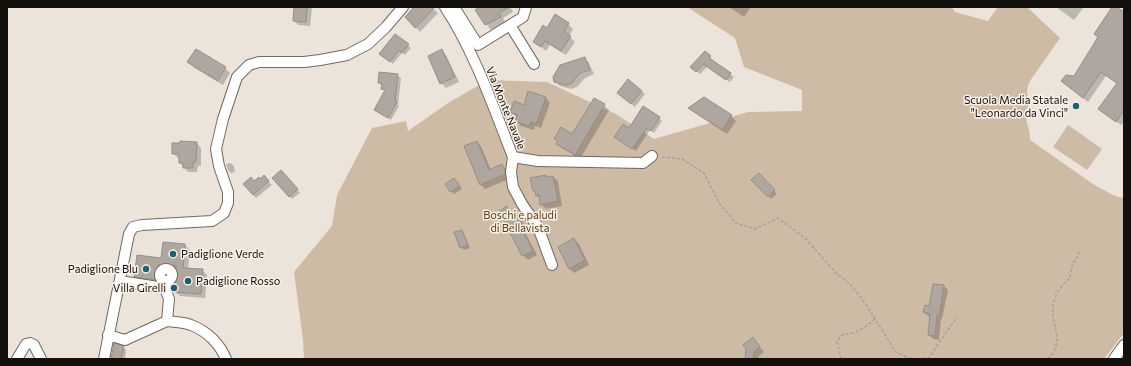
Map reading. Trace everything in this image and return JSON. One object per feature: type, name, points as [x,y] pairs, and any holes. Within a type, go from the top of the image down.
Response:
[{"type":"street","points":[[104,359],[129,234],[133,227],[142,225],[212,221],[224,213],[228,202],[228,192],[219,166],[216,148],[223,119],[237,77],[249,65],[259,62],[304,62],[347,55],[368,44],[386,27],[403,7]]},
{"type":"street","name":"Via Monte Navale","points":[[445,7],[461,34],[474,61],[513,157],[511,172],[513,187],[522,204],[538,227],[552,265]]},
{"type":"street","points":[[454,7],[478,45],[522,17],[526,7]]},
{"type":"street","points":[[510,25],[534,64]]},
{"type":"street","points":[[513,157],[538,162],[643,163],[652,156]]},
{"type":"street","points":[[120,282],[158,287],[166,281],[166,291],[169,299],[167,321]]},
{"type":"street","points":[[108,335],[125,340],[167,321],[191,324],[218,343],[226,359]]},
{"type":"street","points":[[17,359],[26,344],[30,343],[34,345],[41,359]]},
{"type":"street","points":[[1114,359],[1124,345]]},
{"type":"path","points":[[652,156],[682,159],[704,173],[719,203],[736,223],[755,230],[778,218],[806,239],[837,274],[850,284],[865,302],[896,352],[911,359]]},
{"type":"path","points":[[1048,359],[1056,347],[1057,336],[1052,307],[1056,296],[1070,278],[1074,260],[1079,255],[1078,249]]},
{"type":"path","points":[[922,359],[927,359],[934,351],[957,317]]},
{"type":"path","points":[[841,359],[838,342],[841,336],[856,332],[875,319]]},
{"type":"green space","name":"Boschi e paludi di Bellavista","points":[[687,7],[952,7],[955,12],[988,21],[998,7],[1027,7],[1060,38],[1028,86],[1027,94],[1031,102],[1025,111],[1030,140],[1093,184],[1115,196],[1124,198],[1124,333],[1104,359],[304,359],[294,272],[332,226],[337,195],[372,128],[406,121],[408,131],[448,103],[488,80],[547,82],[616,114],[654,139],[748,112],[802,111],[802,90],[744,67],[735,38]]},
{"type":"green space","points":[[1068,125],[1102,149],[1087,170],[1053,147]]},
{"type":"building","points":[[294,7],[307,7],[306,22],[293,21]]},
{"type":"building","points":[[414,7],[435,7],[415,28],[405,17]]},
{"type":"building","points":[[479,7],[509,7],[499,13],[501,17],[485,25],[475,10]]},
{"type":"building","points":[[1112,7],[1117,7],[1124,12],[1124,110],[1116,122],[1098,109],[1117,83],[1101,72],[1083,98],[1061,81],[1066,75],[1074,76],[1098,37],[1094,34]]},
{"type":"building","points":[[555,14],[569,23],[564,32],[571,36],[561,51],[545,41],[541,47],[533,42],[543,25],[547,28]]},
{"type":"building","points":[[395,34],[409,44],[402,53],[399,50],[390,62],[379,54]]},
{"type":"building","points":[[196,49],[226,67],[218,81],[187,62]]},
{"type":"building","points":[[442,49],[455,77],[440,84],[428,56]]},
{"type":"building","points":[[705,51],[711,56],[709,58],[731,73],[726,80],[703,64],[696,72],[690,67]]},
{"type":"building","points":[[585,57],[590,70],[580,73],[572,83],[566,85],[554,82],[553,77],[560,65]]},
{"type":"building","points":[[379,72],[398,74],[395,101],[397,102],[388,118],[374,110],[385,90],[381,89],[382,83],[378,83]]},
{"type":"building","points":[[628,79],[642,91],[631,104],[617,93]]},
{"type":"building","points":[[528,91],[546,97],[536,124],[531,122],[529,126],[515,121],[517,114],[510,112],[514,101],[524,105]]},
{"type":"building","points":[[704,97],[732,115],[722,130],[688,108]]},
{"type":"building","points":[[594,98],[605,104],[575,155],[556,144],[558,141],[554,139],[561,127],[572,134]]},
{"type":"building","points":[[643,106],[660,117],[651,131],[647,128],[632,149],[614,137],[623,124],[629,128]]},
{"type":"building","points":[[180,141],[197,142],[196,162],[193,162],[193,168],[183,168],[183,163],[179,163],[179,154],[172,154],[172,143],[180,143]]},
{"type":"building","points":[[477,141],[489,170],[502,164],[505,170],[505,174],[480,185],[464,146]]},
{"type":"building","points":[[281,170],[298,189],[289,197],[272,178]]},
{"type":"building","points":[[759,173],[775,190],[768,197],[751,180]]},
{"type":"building","points":[[264,175],[269,181],[253,195],[243,184],[251,177],[254,181],[259,177],[260,179]]},
{"type":"building","points":[[546,175],[546,177],[553,176],[558,201],[540,205],[539,195],[536,196],[535,191],[533,191],[530,178]]},
{"type":"building","points":[[454,178],[460,186],[450,192],[445,184]]},
{"type":"building","points":[[507,206],[510,213],[515,211],[533,251],[522,256],[499,211]]},
{"type":"building","points":[[462,230],[468,245],[460,248],[454,232]]},
{"type":"building","points":[[574,238],[585,260],[569,269],[558,247]]},
{"type":"building","points":[[163,242],[185,244],[183,268],[203,269],[201,294],[174,292],[176,266],[158,265],[156,280],[134,277],[137,255],[161,258]]},
{"type":"building","points":[[933,284],[944,285],[939,315],[937,315],[935,336],[928,335],[930,314],[923,312],[925,305],[929,306]]},
{"type":"building","points":[[753,337],[760,347],[754,352],[753,359],[745,359],[746,349],[743,345]]},
{"type":"building","points":[[114,343],[124,346],[121,359],[111,359]]},
{"type":"place","name":"Scuola Media Statale \"Leonardo da Vinci\"","points":[[1076,106]]},
{"type":"place","name":"Padiglione Verde","points":[[173,254]]},
{"type":"place","name":"Padiglione Blu","points":[[146,269]]},
{"type":"place","name":"Padiglione Rosso","points":[[188,281]]},
{"type":"place","name":"Villa Girelli","points":[[174,288]]}]
